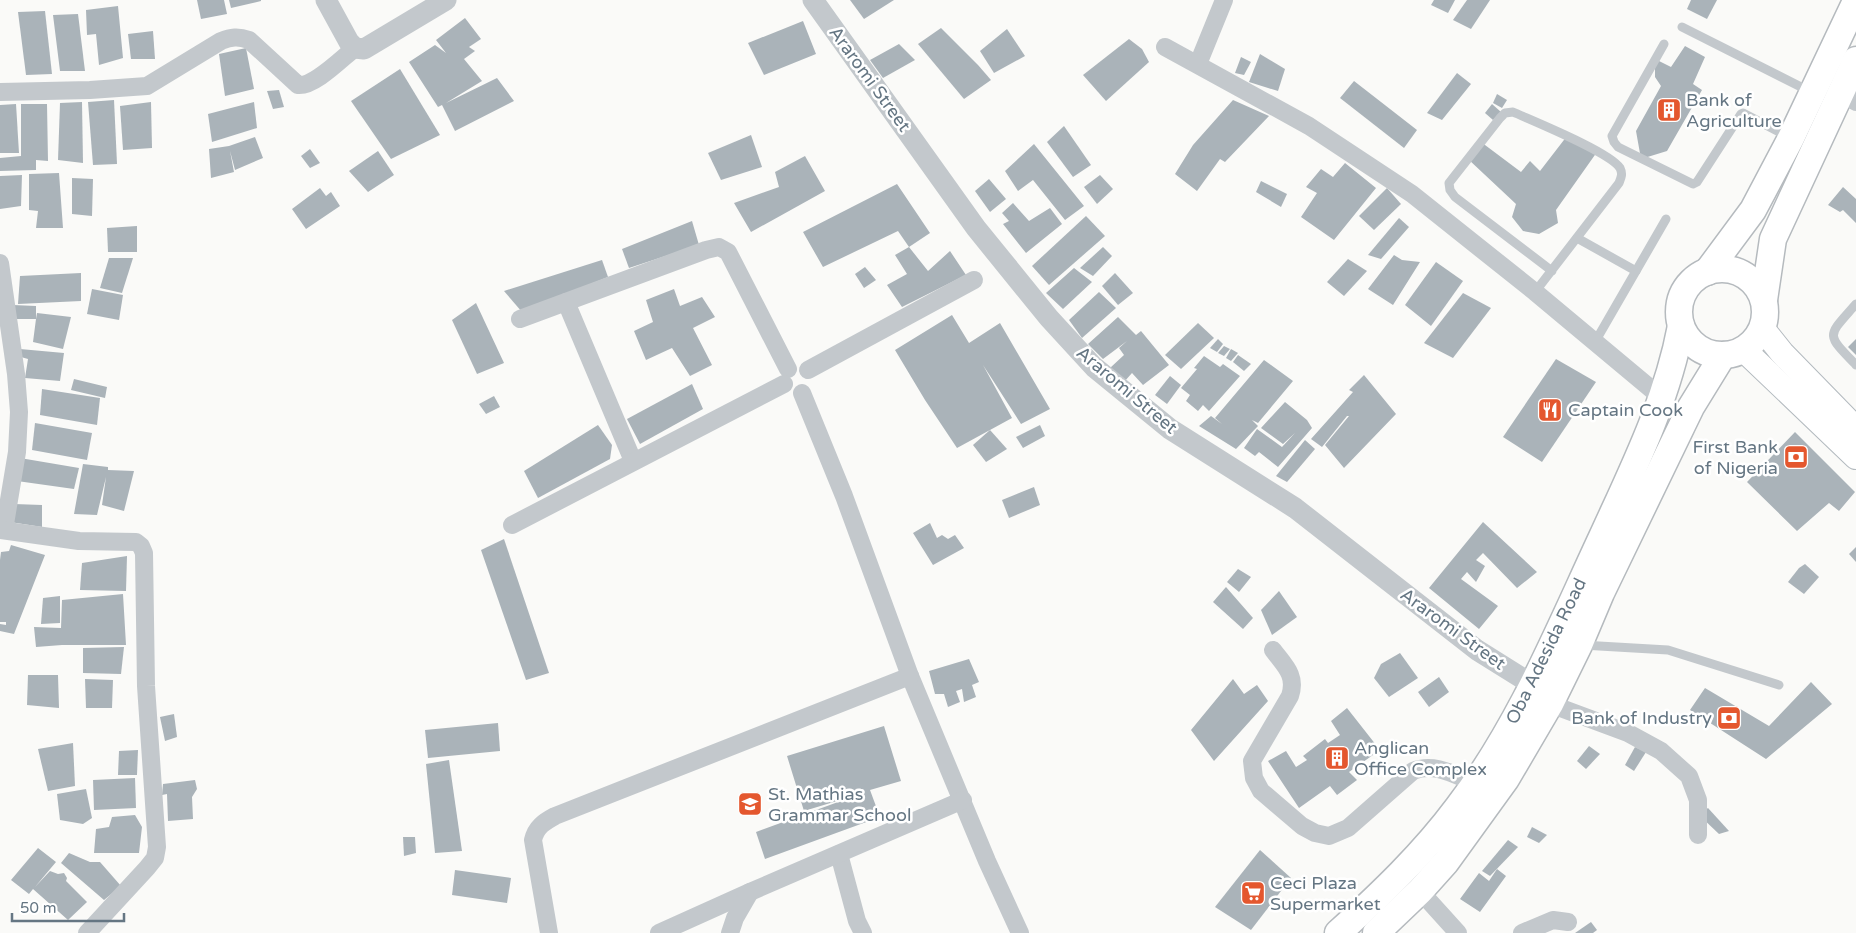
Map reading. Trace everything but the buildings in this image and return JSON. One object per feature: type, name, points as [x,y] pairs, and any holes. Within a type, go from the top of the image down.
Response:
[{"type":"main road","points":[[1856,1],[1791,138],[1753,210],[1707,272],[1687,288],[1681,300],[1679,313],[1681,326],[1690,341],[1705,352],[1733,352],[1755,340],[1762,328],[1773,238],[1779,223],[1848,98],[1856,60]]},
{"type":"main road","points":[[1707,272],[1724,269],[1742,274],[1756,285],[1764,300]]},
{"type":"main road","name":"Oba Adesida Road","points":[[1338,933],[1422,853],[1459,806],[1489,762],[1533,685],[1637,460],[1662,398],[1674,361],[1681,326]]},
{"type":"main road","points":[[1762,328],[1782,353],[1856,429]]},
{"type":"main road","name":"Oba Adesida Road","points":[[1376,933],[1420,891],[1446,862],[1506,779],[1550,704],[1691,407],[1733,352]]},
{"type":"main road","points":[[1733,352],[1856,457]]},
{"type":"street","points":[[326,0],[349,42],[355,48],[364,49],[446,0]]},
{"type":"street","name":"Araromi Street","points":[[813,0],[976,228],[1049,318],[1094,367],[1170,428],[1296,508],[1476,650],[1533,685]]},
{"type":"street","points":[[1198,64],[1224,0]]},
{"type":"street","points":[[0,92],[141,87],[156,82],[230,37],[249,40],[298,85],[303,86],[312,82],[355,48]]},
{"type":"street","points":[[1165,47],[1309,126],[1412,194],[1535,292],[1662,398]]},
{"type":"street","points":[[520,319],[706,250],[724,249],[728,252],[786,376],[791,392],[802,393]]},
{"type":"street","points":[[0,263],[16,374],[19,412],[17,452],[2,530],[79,541],[136,542],[141,546],[144,553],[146,686],[157,847],[155,858],[148,868],[87,933]]},
{"type":"street","points":[[808,370],[974,280]]},
{"type":"street","points":[[566,302],[633,461]]},
{"type":"street","points":[[512,525],[633,461],[786,376],[798,365],[808,370],[811,374],[810,385],[802,393]]},
{"type":"street","points":[[802,393],[844,496],[910,676],[987,861],[1020,933]]},
{"type":"street","points":[[1273,650],[1291,674],[1293,686],[1290,696],[1252,761],[1254,778],[1261,791],[1302,826],[1315,833],[1329,836],[1348,828],[1413,771],[1422,767],[1444,770],[1475,783]]},
{"type":"street","points":[[549,933],[533,840],[535,832],[541,824],[555,816],[910,676]]},
{"type":"street","points":[[1550,704],[1628,733],[1661,750],[1689,776],[1698,800],[1698,836]]},
{"type":"street","points":[[659,933],[963,800]]},
{"type":"street","points":[[839,854],[862,933]]},
{"type":"street","points":[[1420,891],[1458,933]]},
{"type":"street","points":[[730,933],[735,918],[750,892]]},
{"type":"street","points":[[1522,933],[1553,920],[1568,922]]},
{"type":"lane","points":[[1682,27],[1812,93]]},
{"type":"lane","points":[[1664,44],[1612,136],[1618,147],[1693,184],[1697,182],[1743,113],[1791,138]]},
{"type":"lane","points":[[1535,292],[1552,271],[1619,183],[1622,176],[1621,169],[1614,161],[1574,139],[1512,112],[1505,113],[1449,183],[1450,190],[1455,197],[1552,271]]},
{"type":"lane","points":[[1595,342],[1666,219]]},
{"type":"lane","points":[[1577,238],[1636,271]]},
{"type":"lane","points":[[1856,304],[1835,328],[1832,335],[1834,342],[1856,365]]},
{"type":"lane","points":[[1579,645],[1668,650],[1780,685]]},
{"type":"place","name":"Bank of Agriculture","points":[[1669,110]]},
{"type":"place","name":"Captain Cook","points":[[1550,410]]},
{"type":"place","name":"First Bank of Nigeria","points":[[1796,457]]},
{"type":"place","name":"Bank of Industry","points":[[1729,718]]},
{"type":"place","name":"Anglican Office Complex","points":[[1337,758]]},
{"type":"place","name":"St. Mathias Grammar School","points":[[750,804]]},
{"type":"place","name":"Ceci Plaza Supermarket","points":[[1253,893]]}]
